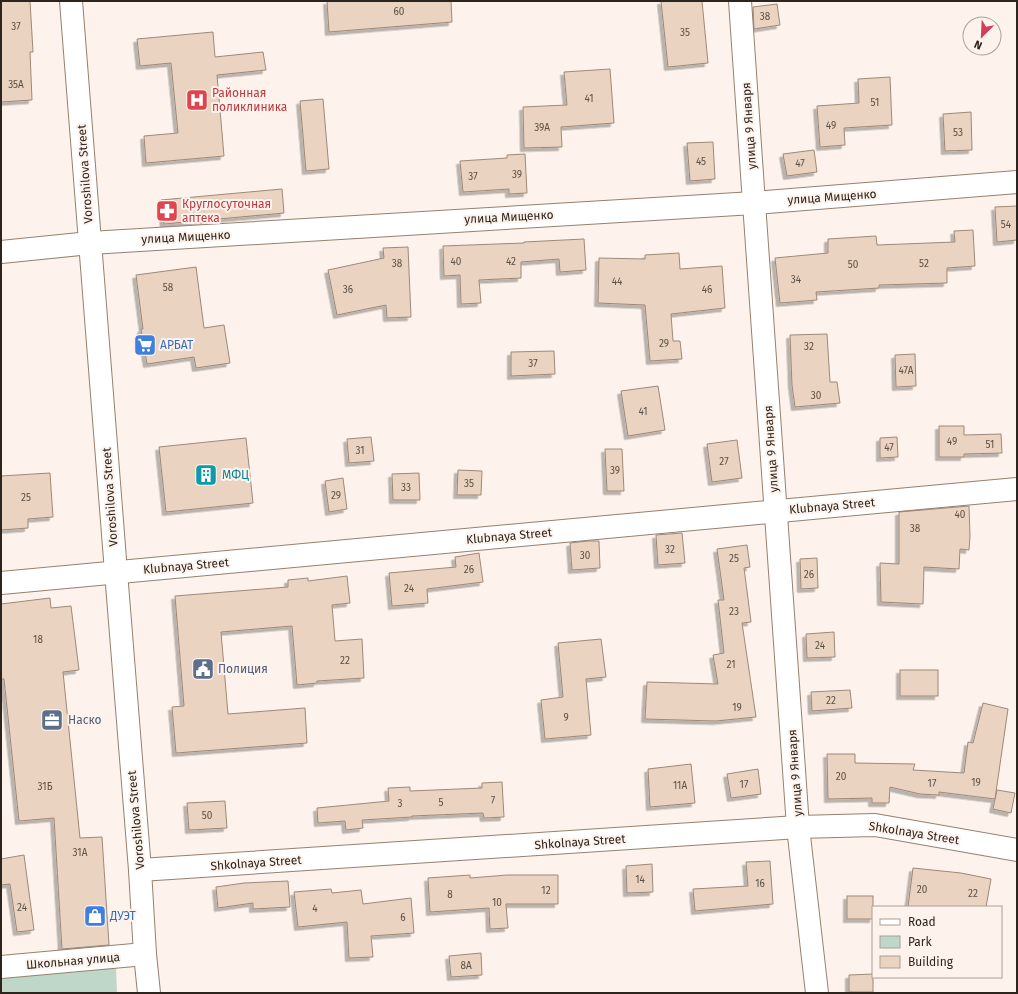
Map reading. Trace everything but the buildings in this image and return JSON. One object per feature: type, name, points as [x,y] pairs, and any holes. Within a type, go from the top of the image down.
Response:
[{"type":"street","name":"Voroshilova Street","points":[[71,1],[149,993]]},
{"type":"street","name":"улица 9 Января","points":[[740,1],[798,827],[817,993]]},
{"type":"street","name":"улица Мищенко","points":[[1,252],[90,243],[754,203],[1017,182]]},
{"type":"street","name":"Klubnaya Street","points":[[1,583],[1017,489]]},
{"type":"street","name":"Shkolnaya Street","points":[[140,870],[798,827],[875,825],[1017,850]]},
{"type":"street","name":"Школьная улица","points":[[1,967],[145,954]]},
{"type":"green space","points":[[116,967],[117,993],[1,993],[1,977]]},
{"type":"place","name":"Районная поликлиника","points":[[197,100]]},
{"type":"place","name":"Круглосуточная аптека","points":[[167,211]]},
{"type":"place","name":"АРБАТ","points":[[145,345]]},
{"type":"place","name":"МФЦ","points":[[206,475]]},
{"type":"place","name":"Полиция","points":[[203,669]]},
{"type":"place","name":"Наско","points":[[52,720]]},
{"type":"place","name":"ДУЭТ","points":[[95,916]]}]
